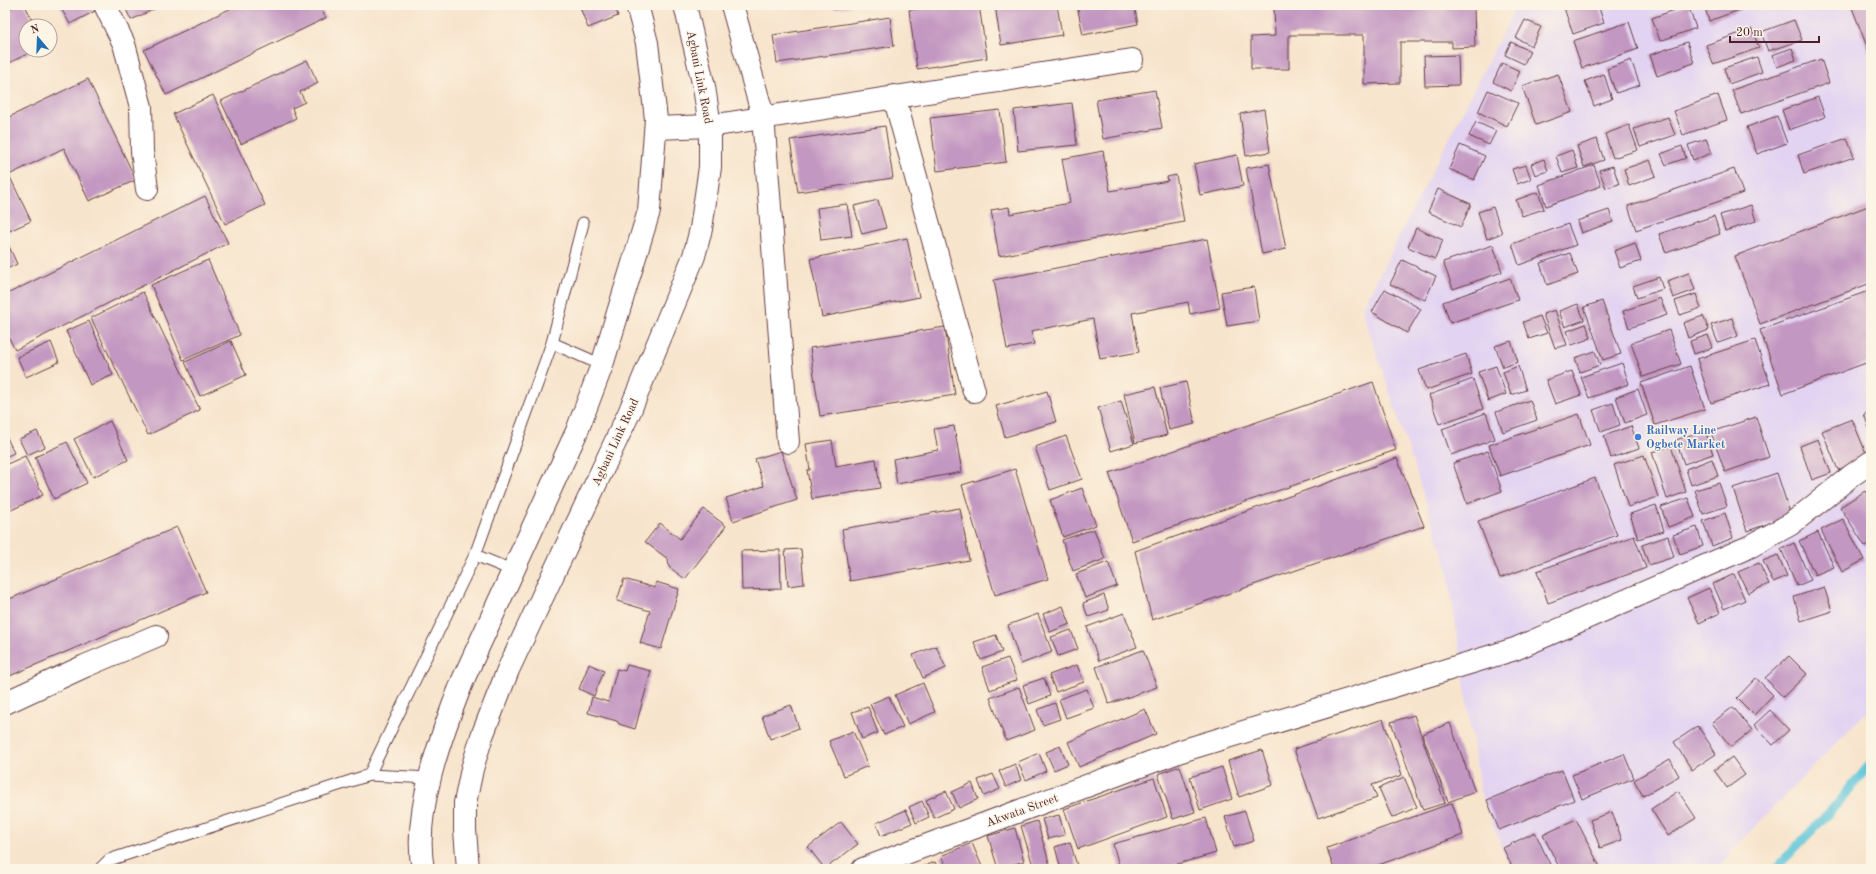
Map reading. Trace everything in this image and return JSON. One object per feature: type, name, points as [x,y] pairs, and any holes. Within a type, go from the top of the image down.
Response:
[{"type":"street","points":[[105,5],[124,44],[141,107],[142,150],[147,189]]},
{"type":"street","points":[[423,869],[420,853],[430,778],[447,721],[577,431],[602,365],[649,211],[656,128],[647,43],[637,5]]},
{"type":"street","name":"Agbani Link Road","points":[[468,869],[465,830],[465,803],[472,769],[482,736],[508,670],[629,414],[694,256],[701,229],[710,167],[710,126],[704,87],[685,5]]},
{"type":"street","points":[[732,5],[763,116],[788,442]]},
{"type":"street","points":[[656,128],[710,126],[763,116],[1132,60]]},
{"type":"street","points":[[894,96],[974,391]]},
{"type":"street","name":"Akwata Street","points":[[864,869],[1181,751],[1515,649],[1751,546],[1791,524],[1871,462]]},
{"type":"street","points":[[5,703],[85,666],[156,636]]},
{"type":"lane","points":[[369,775],[475,555],[552,343],[583,223]]},
{"type":"lane","points":[[552,343],[602,365]]},
{"type":"lane","points":[[475,555],[514,571]]},
{"type":"lane","points":[[100,869],[109,860],[369,775],[430,778]]},
{"type":"shaded area","name":"Railway Line Ogbete Market","points":[[1517,5],[1871,5],[1871,707],[1740,842],[1717,869],[1510,869],[1480,791],[1447,566],[1362,309]]},
{"type":"building","points":[[17,5],[25,5],[31,18],[18,18],[19,58],[5,65],[5,11]]},
{"type":"building","points":[[59,5],[92,5],[95,11],[70,24]]},
{"type":"building","points":[[124,5],[163,5],[131,20]]},
{"type":"building","points":[[238,5],[319,5],[326,18],[166,95],[144,50]]},
{"type":"building","points":[[579,5],[614,5],[618,16],[588,28]]},
{"type":"building","points":[[833,5],[850,5],[850,6],[834,9]]},
{"type":"building","points":[[943,5],[979,5],[987,58],[917,69],[909,10]]},
{"type":"building","points":[[995,5],[1057,5],[1062,35],[1001,45]]},
{"type":"building","points":[[1077,5],[1134,5],[1138,24],[1083,35]]},
{"type":"building","points":[[1274,5],[1474,5],[1475,47],[1452,48],[1452,42],[1400,42],[1400,83],[1364,84],[1364,35],[1289,35],[1289,69],[1251,69],[1251,37],[1275,36]]},
{"type":"building","points":[[1563,5],[1598,5],[1604,23],[1573,34]]},
{"type":"building","points":[[1688,5],[1696,28],[1660,41],[1652,18]]},
{"type":"building","points":[[1704,5],[1753,5],[1709,21]]},
{"type":"building","points":[[1851,5],[1871,5],[1871,57]]},
{"type":"building","points":[[890,17],[894,46],[777,63],[773,35]]},
{"type":"building","points":[[1525,20],[1541,27],[1532,46],[1516,38]]},
{"type":"building","points":[[1794,20],[1802,40],[1768,51],[1761,32]]},
{"type":"building","points":[[1629,22],[1638,49],[1582,68],[1573,41]]},
{"type":"building","points":[[1752,29],[1759,48],[1713,64],[1706,45]]},
{"type":"building","points":[[1511,42],[1530,51],[1524,64],[1505,55]]},
{"type":"building","points":[[1687,42],[1694,63],[1657,76],[1650,55]]},
{"type":"building","points":[[1792,48],[1796,60],[1777,67],[1772,55]]},
{"type":"building","points":[[1458,55],[1459,85],[1425,86],[1424,56]]},
{"type":"building","points":[[1757,57],[1762,72],[1729,84],[1724,68]]},
{"type":"building","points":[[1821,59],[1829,83],[1741,114],[1732,90]]},
{"type":"building","points":[[307,60],[318,83],[300,92],[305,102],[292,108],[296,118],[241,144],[221,101]]},
{"type":"building","points":[[1631,60],[1640,85],[1616,93],[1607,69]]},
{"type":"building","points":[[1502,63],[1520,71],[1511,91],[1493,82]]},
{"type":"building","points":[[1558,74],[1572,112],[1536,125],[1522,86]]},
{"type":"building","points":[[1604,74],[1612,99],[1594,106],[1585,81]]},
{"type":"building","points":[[88,79],[136,180],[89,201],[64,148],[9,175],[31,221],[5,233],[5,119]]},
{"type":"building","points":[[1155,90],[1162,128],[1103,139],[1096,100]]},
{"type":"building","points":[[1488,90],[1518,103],[1507,126],[1478,112]]},
{"type":"building","points":[[213,95],[265,205],[225,224],[173,114]]},
{"type":"building","points":[[1718,95],[1727,120],[1683,135],[1674,111]]},
{"type":"building","points":[[1818,97],[1825,117],[1789,130],[1782,110]]},
{"type":"building","points":[[1072,103],[1077,145],[1018,151],[1014,110]]},
{"type":"building","points":[[1264,109],[1270,152],[1246,156],[1240,114]]},
{"type":"building","points":[[1000,110],[1006,162],[937,171],[930,118]]},
{"type":"building","points":[[1777,116],[1787,143],[1757,154],[1747,127]]},
{"type":"building","points":[[1668,117],[1675,135],[1640,147],[1634,129]]},
{"type":"building","points":[[1476,122],[1496,131],[1489,145],[1469,136]]},
{"type":"building","points":[[1629,125],[1638,150],[1613,158],[1605,134]]},
{"type":"building","points":[[885,126],[893,178],[798,192],[790,140]]},
{"type":"building","points":[[1847,138],[1854,157],[1804,174],[1798,155]]},
{"type":"building","points":[[1597,139],[1604,160],[1584,167],[1577,146]]},
{"type":"building","points":[[1706,139],[1712,153],[1693,160],[1688,145]]},
{"type":"building","points":[[1460,145],[1485,156],[1474,180],[1449,169]]},
{"type":"building","points":[[1682,146],[1686,158],[1666,165],[1661,154]]},
{"type":"building","points":[[1572,150],[1578,168],[1562,173],[1556,156]]},
{"type":"building","points":[[1103,151],[1110,191],[1168,181],[1167,177],[1176,175],[1184,222],[999,256],[991,210],[1009,207],[1010,214],[1070,203],[1062,159]]},
{"type":"building","points":[[1237,155],[1243,186],[1200,195],[1194,164]]},
{"type":"building","points":[[1544,159],[1548,171],[1535,175],[1531,164]]},
{"type":"building","points":[[1650,160],[1656,176],[1629,186],[1624,169]]},
{"type":"building","points":[[1269,164],[1286,249],[1262,254],[1246,168]]},
{"type":"building","points":[[1526,165],[1531,179],[1517,184],[1512,169]]},
{"type":"building","points":[[1594,165],[1601,186],[1546,206],[1539,185]]},
{"type":"building","points":[[1613,166],[1619,184],[1606,188],[1599,170]]},
{"type":"building","points":[[1734,169],[1743,193],[1636,230],[1628,206]]},
{"type":"building","points":[[1438,189],[1471,204],[1461,227],[1428,212]]},
{"type":"building","points":[[1538,192],[1544,209],[1522,216],[1516,200]]},
{"type":"building","points":[[205,196],[228,243],[15,350],[5,330],[5,295]]},
{"type":"building","points":[[878,200],[886,228],[862,234],[854,206]]},
{"type":"building","points":[[847,204],[852,236],[821,240],[817,208]]},
{"type":"building","points":[[1751,205],[1756,221],[1725,231],[1720,215]]},
{"type":"building","points":[[1871,205],[1871,283],[1760,324],[1735,256]]},
{"type":"building","points":[[1493,207],[1502,233],[1487,239],[1478,212]]},
{"type":"building","points":[[1609,210],[1613,222],[1581,233],[1577,221]]},
{"type":"building","points":[[1714,216],[1720,234],[1666,253],[1659,234]]},
{"type":"building","points":[[1568,224],[1576,245],[1519,265],[1512,244]]},
{"type":"building","points":[[1416,228],[1443,240],[1435,259],[1408,247]]},
{"type":"building","points":[[907,238],[919,297],[822,317],[810,259]]},
{"type":"building","points":[[1207,239],[1220,308],[1190,314],[1188,302],[1132,313],[1139,352],[1100,359],[1093,319],[1031,331],[1034,344],[1007,349],[994,280]]},
{"type":"building","points":[[1635,243],[1641,261],[1620,268],[1614,251]]},
{"type":"building","points":[[8,244],[17,264],[5,270],[5,245]]},
{"type":"building","points":[[1493,245],[1502,272],[1453,289],[1443,262]]},
{"type":"building","points":[[1570,253],[1578,274],[1547,285],[1540,263]]},
{"type":"building","points":[[208,260],[240,335],[183,360],[151,285]]},
{"type":"building","points":[[1402,260],[1436,276],[1425,300],[1390,284]]},
{"type":"building","points":[[1689,273],[1695,290],[1673,298],[1667,281]]},
{"type":"building","points":[[1659,277],[1663,289],[1637,298],[1633,286]]},
{"type":"building","points":[[1510,278],[1518,300],[1450,323],[1443,302]]},
{"type":"building","points":[[1254,287],[1259,321],[1227,326],[1221,292]]},
{"type":"building","points":[[1385,289],[1421,309],[1407,333],[1372,312]]},
{"type":"building","points":[[1871,290],[1871,361],[1783,394],[1760,330]]},
{"type":"building","points":[[143,292],[200,410],[148,435],[91,318]]},
{"type":"building","points":[[1696,294],[1701,308],[1680,315],[1675,301]]},
{"type":"building","points":[[1660,298],[1667,315],[1629,328],[1623,311]]},
{"type":"building","points":[[1602,301],[1621,354],[1603,360],[1584,307]]},
{"type":"building","points":[[1578,304],[1584,320],[1565,327],[1559,311]]},
{"type":"building","points":[[1555,310],[1567,345],[1555,348],[1543,314]]},
{"type":"building","points":[[1540,316],[1547,333],[1529,339],[1523,322]]},
{"type":"building","points":[[1703,316],[1709,330],[1688,338],[1683,323]]},
{"type":"building","points":[[1732,318],[1738,336],[1718,343],[1711,325]]},
{"type":"building","points":[[89,321],[113,375],[90,385],[66,331]]},
{"type":"building","points":[[1586,324],[1591,338],[1572,345],[1567,331]]},
{"type":"building","points":[[945,327],[955,395],[820,416],[810,348]]},
{"type":"building","points":[[1669,330],[1681,364],[1643,377],[1631,343]]},
{"type":"building","points":[[1708,335],[1712,348],[1694,354],[1690,341]]},
{"type":"building","points":[[1755,340],[1770,384],[1711,403],[1697,359]]},
{"type":"building","points":[[231,341],[246,375],[200,396],[185,362]]},
{"type":"building","points":[[1511,341],[1518,362],[1503,367],[1495,346]]},
{"type":"building","points":[[51,342],[59,362],[26,377],[17,357]]},
{"type":"building","points":[[1595,351],[1600,365],[1580,372],[1575,358]]},
{"type":"building","points":[[1466,354],[1472,374],[1426,390],[1419,370]]},
{"type":"building","points":[[1622,363],[1629,384],[1589,398],[1581,377]]},
{"type":"building","points":[[1496,366],[1506,394],[1488,401],[1478,372]]},
{"type":"building","points":[[1518,366],[1526,390],[1511,395],[1503,372]]},
{"type":"building","points":[[1690,366],[1705,409],[1655,425],[1641,383]]},
{"type":"building","points":[[1572,371],[1581,395],[1555,404],[1546,380]]},
{"type":"building","points":[[1473,379],[1483,409],[1439,424],[1429,395]]},
{"type":"building","points":[[1186,382],[1195,424],[1169,430],[1160,388]]},
{"type":"building","points":[[1373,382],[1396,450],[1132,541],[1109,473]]},
{"type":"building","points":[[1155,387],[1167,435],[1135,443],[1124,394]]},
{"type":"building","points":[[1638,389],[1647,415],[1625,423],[1616,397]]},
{"type":"building","points":[[1047,391],[1056,422],[1005,437],[996,406]]},
{"type":"building","points":[[1530,400],[1537,420],[1503,432],[1496,412]]},
{"type":"building","points":[[1121,401],[1134,444],[1111,451],[1098,408]]},
{"type":"building","points":[[1613,403],[1620,425],[1601,432],[1593,410]]},
{"type":"building","points":[[1871,412],[1871,434],[1864,414]]},
{"type":"building","points":[[1486,413],[1495,439],[1451,455],[1442,429]]},
{"type":"building","points":[[1579,414],[1590,445],[1500,476],[1489,445]]},
{"type":"building","points":[[1756,417],[1769,457],[1725,472],[1711,432]]},
{"type":"building","points":[[1852,419],[1868,458],[1838,470],[1822,431]]},
{"type":"building","points":[[110,421],[128,460],[93,477],[74,439]]},
{"type":"building","points":[[954,426],[962,472],[897,484],[893,459],[938,450],[934,429]]},
{"type":"building","points":[[1631,426],[1639,448],[1611,458],[1604,436]]},
{"type":"building","points":[[1705,430],[1713,454],[1684,464],[1676,440]]},
{"type":"building","points":[[37,431],[45,447],[27,455],[19,439]]},
{"type":"building","points":[[5,433],[14,453],[5,457]]},
{"type":"building","points":[[1066,436],[1082,479],[1050,490],[1035,447]]},
{"type":"building","points":[[1818,439],[1831,473],[1812,480],[1800,446]]},
{"type":"building","points":[[832,440],[836,466],[876,459],[880,488],[812,499],[807,470],[810,470],[806,444]]},
{"type":"building","points":[[67,442],[87,483],[54,499],[35,457]]},
{"type":"building","points":[[1671,446],[1686,492],[1667,499],[1652,452]]},
{"type":"building","points":[[781,451],[797,500],[733,521],[726,498],[764,486],[755,459]]},
{"type":"building","points":[[1488,451],[1502,491],[1467,504],[1453,463]]},
{"type":"building","points":[[1644,455],[1658,497],[1628,507],[1614,465]]},
{"type":"building","points":[[25,456],[43,495],[5,513],[5,465]]},
{"type":"building","points":[[1397,458],[1424,526],[1152,620],[1135,551]]},
{"type":"building","points":[[1712,459],[1718,476],[1691,485],[1686,469]]},
{"type":"building","points":[[1015,469],[1048,579],[995,595],[962,485]]},
{"type":"building","points":[[1777,473],[1791,516],[1747,531],[1733,488]]},
{"type":"building","points":[[1595,478],[1617,535],[1500,578],[1478,521]]},
{"type":"building","points":[[1719,483],[1727,506],[1703,514],[1695,490]]},
{"type":"building","points":[[1082,488],[1096,525],[1063,537],[1050,500]]},
{"type":"building","points":[[1865,491],[1871,501],[1871,542],[1865,546],[1840,507]]},
{"type":"building","points":[[1688,498],[1695,517],[1668,527],[1661,507]]},
{"type":"building","points":[[1656,505],[1664,531],[1638,539],[1630,514]]},
{"type":"building","points":[[960,508],[969,560],[850,581],[842,529]]},
{"type":"building","points":[[704,509],[726,526],[685,579],[669,567],[668,559],[645,542],[660,523],[680,539]]},
{"type":"building","points":[[1725,513],[1733,538],[1712,546],[1703,521]]},
{"type":"building","points":[[1843,519],[1864,560],[1842,572],[1821,530]]},
{"type":"building","points":[[177,527],[206,592],[5,678],[5,601]]},
{"type":"building","points":[[1697,527],[1703,546],[1680,554],[1673,535]]},
{"type":"building","points":[[1094,529],[1105,559],[1073,571],[1062,540]]},
{"type":"building","points":[[1818,532],[1834,567],[1815,575],[1799,541]]},
{"type":"building","points":[[1634,536],[1646,568],[1548,603],[1537,571]]},
{"type":"building","points":[[1668,536],[1674,557],[1649,565],[1642,545]]},
{"type":"building","points":[[1794,543],[1811,580],[1797,586],[1781,549]]},
{"type":"building","points":[[801,549],[804,584],[788,586],[785,550]]},
{"type":"building","points":[[780,550],[781,589],[742,590],[741,551]]},
{"type":"building","points":[[1778,555],[1787,576],[1773,582],[1763,561]]},
{"type":"building","points":[[1108,562],[1117,586],[1085,598],[1076,574]]},
{"type":"building","points":[[1759,563],[1769,584],[1748,593],[1738,572]]},
{"type":"building","points":[[1734,574],[1745,600],[1724,609],[1713,584]]},
{"type":"building","points":[[624,579],[655,588],[656,582],[679,589],[661,649],[640,643],[650,611],[617,601]]},
{"type":"building","points":[[1824,587],[1832,611],[1801,621],[1794,597]]},
{"type":"building","points":[[1709,588],[1720,613],[1699,623],[1687,598]]},
{"type":"building","points":[[1104,595],[1109,610],[1088,617],[1083,603]]},
{"type":"building","points":[[1063,606],[1070,624],[1050,632],[1043,614]]},
{"type":"building","points":[[1124,613],[1137,647],[1099,661],[1087,627]]},
{"type":"building","points":[[1038,614],[1052,652],[1021,664],[1008,625]]},
{"type":"building","points":[[1071,630],[1078,649],[1058,656],[1051,637]]},
{"type":"building","points":[[996,635],[1002,652],[981,660],[974,642]]},
{"type":"building","points":[[936,646],[946,668],[923,678],[913,655]]},
{"type":"building","points":[[1143,650],[1157,687],[1109,704],[1096,667]]},
{"type":"building","points":[[1789,656],[1807,674],[1783,697],[1765,678]]},
{"type":"building","points":[[1008,658],[1017,680],[990,690],[982,667]]},
{"type":"building","points":[[589,664],[604,671],[594,696],[579,689]]},
{"type":"building","points":[[627,665],[651,671],[635,729],[619,724],[617,721],[588,713],[592,697],[608,702],[617,669],[625,671]]},
{"type":"building","points":[[1077,665],[1084,682],[1056,692],[1049,675]]},
{"type":"building","points":[[1044,678],[1050,696],[1029,704],[1023,685]]},
{"type":"building","points":[[1756,678],[1773,695],[1754,715],[1737,698]]},
{"type":"building","points":[[923,683],[935,712],[908,724],[895,695]]},
{"type":"building","points":[[1019,687],[1035,730],[1006,741],[990,698]]},
{"type":"building","points":[[1087,689],[1094,708],[1066,718],[1059,699]]},
{"type":"building","points":[[889,696],[903,727],[884,735],[870,704]]},
{"type":"building","points":[[1055,703],[1060,719],[1043,725],[1037,710]]},
{"type":"building","points":[[791,705],[799,728],[770,739],[762,716]]},
{"type":"building","points":[[868,707],[878,733],[862,739],[852,712]]},
{"type":"building","points":[[1733,707],[1752,730],[1731,747],[1712,723]]},
{"type":"building","points":[[1145,709],[1156,734],[1079,767],[1068,742]]},
{"type":"building","points":[[1770,710],[1789,730],[1773,745],[1754,725]]},
{"type":"building","points":[[1414,715],[1445,803],[1423,810],[1391,722]]},
{"type":"building","points":[[1383,719],[1402,775],[1372,785],[1377,798],[1318,818],[1294,749]]},
{"type":"building","points":[[1450,723],[1475,792],[1448,802],[1422,734]]},
{"type":"building","points":[[1698,726],[1716,754],[1692,770],[1674,742]]},
{"type":"building","points":[[853,731],[868,766],[844,776],[829,741]]},
{"type":"building","points":[[1060,746],[1068,764],[1054,770],[1046,752]]},
{"type":"building","points":[[1262,750],[1273,785],[1239,797],[1228,761]]},
{"type":"building","points":[[1039,753],[1046,771],[1026,780],[1018,762]]},
{"type":"building","points":[[1624,754],[1634,778],[1582,799],[1572,775]]},
{"type":"building","points":[[1732,757],[1745,775],[1727,788],[1714,770]]},
{"type":"building","points":[[1670,759],[1679,776],[1643,796],[1634,780]]},
{"type":"building","points":[[1015,764],[1021,780],[1006,787],[999,771]]},
{"type":"building","points":[[1180,766],[1195,812],[1173,819],[1158,774]]},
{"type":"building","points":[[1222,767],[1232,799],[1200,810],[1190,777]]},
{"type":"building","points":[[1562,770],[1574,800],[1499,830],[1487,800]]},
{"type":"building","points":[[993,774],[1000,789],[984,796],[978,780]]},
{"type":"building","points":[[1404,777],[1417,807],[1392,818],[1379,788]]},
{"type":"building","points":[[1154,778],[1167,817],[1078,849],[1064,809]]},
{"type":"building","points":[[972,783],[978,799],[959,808],[952,792]]},
{"type":"building","points":[[946,791],[954,809],[934,818],[926,800]]},
{"type":"building","points":[[1678,791],[1696,818],[1668,836],[1651,809]]},
{"type":"building","points":[[922,801],[929,817],[916,823],[909,807]]},
{"type":"building","points":[[1452,803],[1463,835],[1367,869],[1334,869],[1327,848]]},
{"type":"building","points":[[906,810],[912,823],[881,836],[876,823]]},
{"type":"building","points":[[1245,811],[1254,841],[1234,847],[1225,817]]},
{"type":"building","points":[[1612,812],[1622,840],[1600,848],[1590,820]]},
{"type":"building","points":[[1059,815],[1065,835],[1048,839],[1042,819]]},
{"type":"building","points":[[1206,818],[1216,853],[1160,869],[1120,869],[1113,844]]},
{"type":"building","points":[[1576,819],[1601,869],[1560,869],[1543,835]]},
{"type":"building","points":[[1037,821],[1051,869],[1034,869],[1021,826]]},
{"type":"building","points":[[841,822],[858,844],[825,869],[808,847]]},
{"type":"building","points":[[1015,828],[1024,861],[998,869],[988,836]]},
{"type":"building","points":[[1535,832],[1552,869],[1513,869],[1503,848]]},
{"type":"building","points":[[1070,842],[1078,869],[1061,869],[1055,847]]},
{"type":"building","points":[[972,843],[983,869],[947,869],[941,856]]},
{"type":"building","points":[[935,862],[938,869],[917,869]]},
{"type":"waterway","points":[[1775,869],[1839,802],[1871,763]]},
{"type":"place","name":"Railway Line Ogbete Market","points":[[1638,437]]}]
